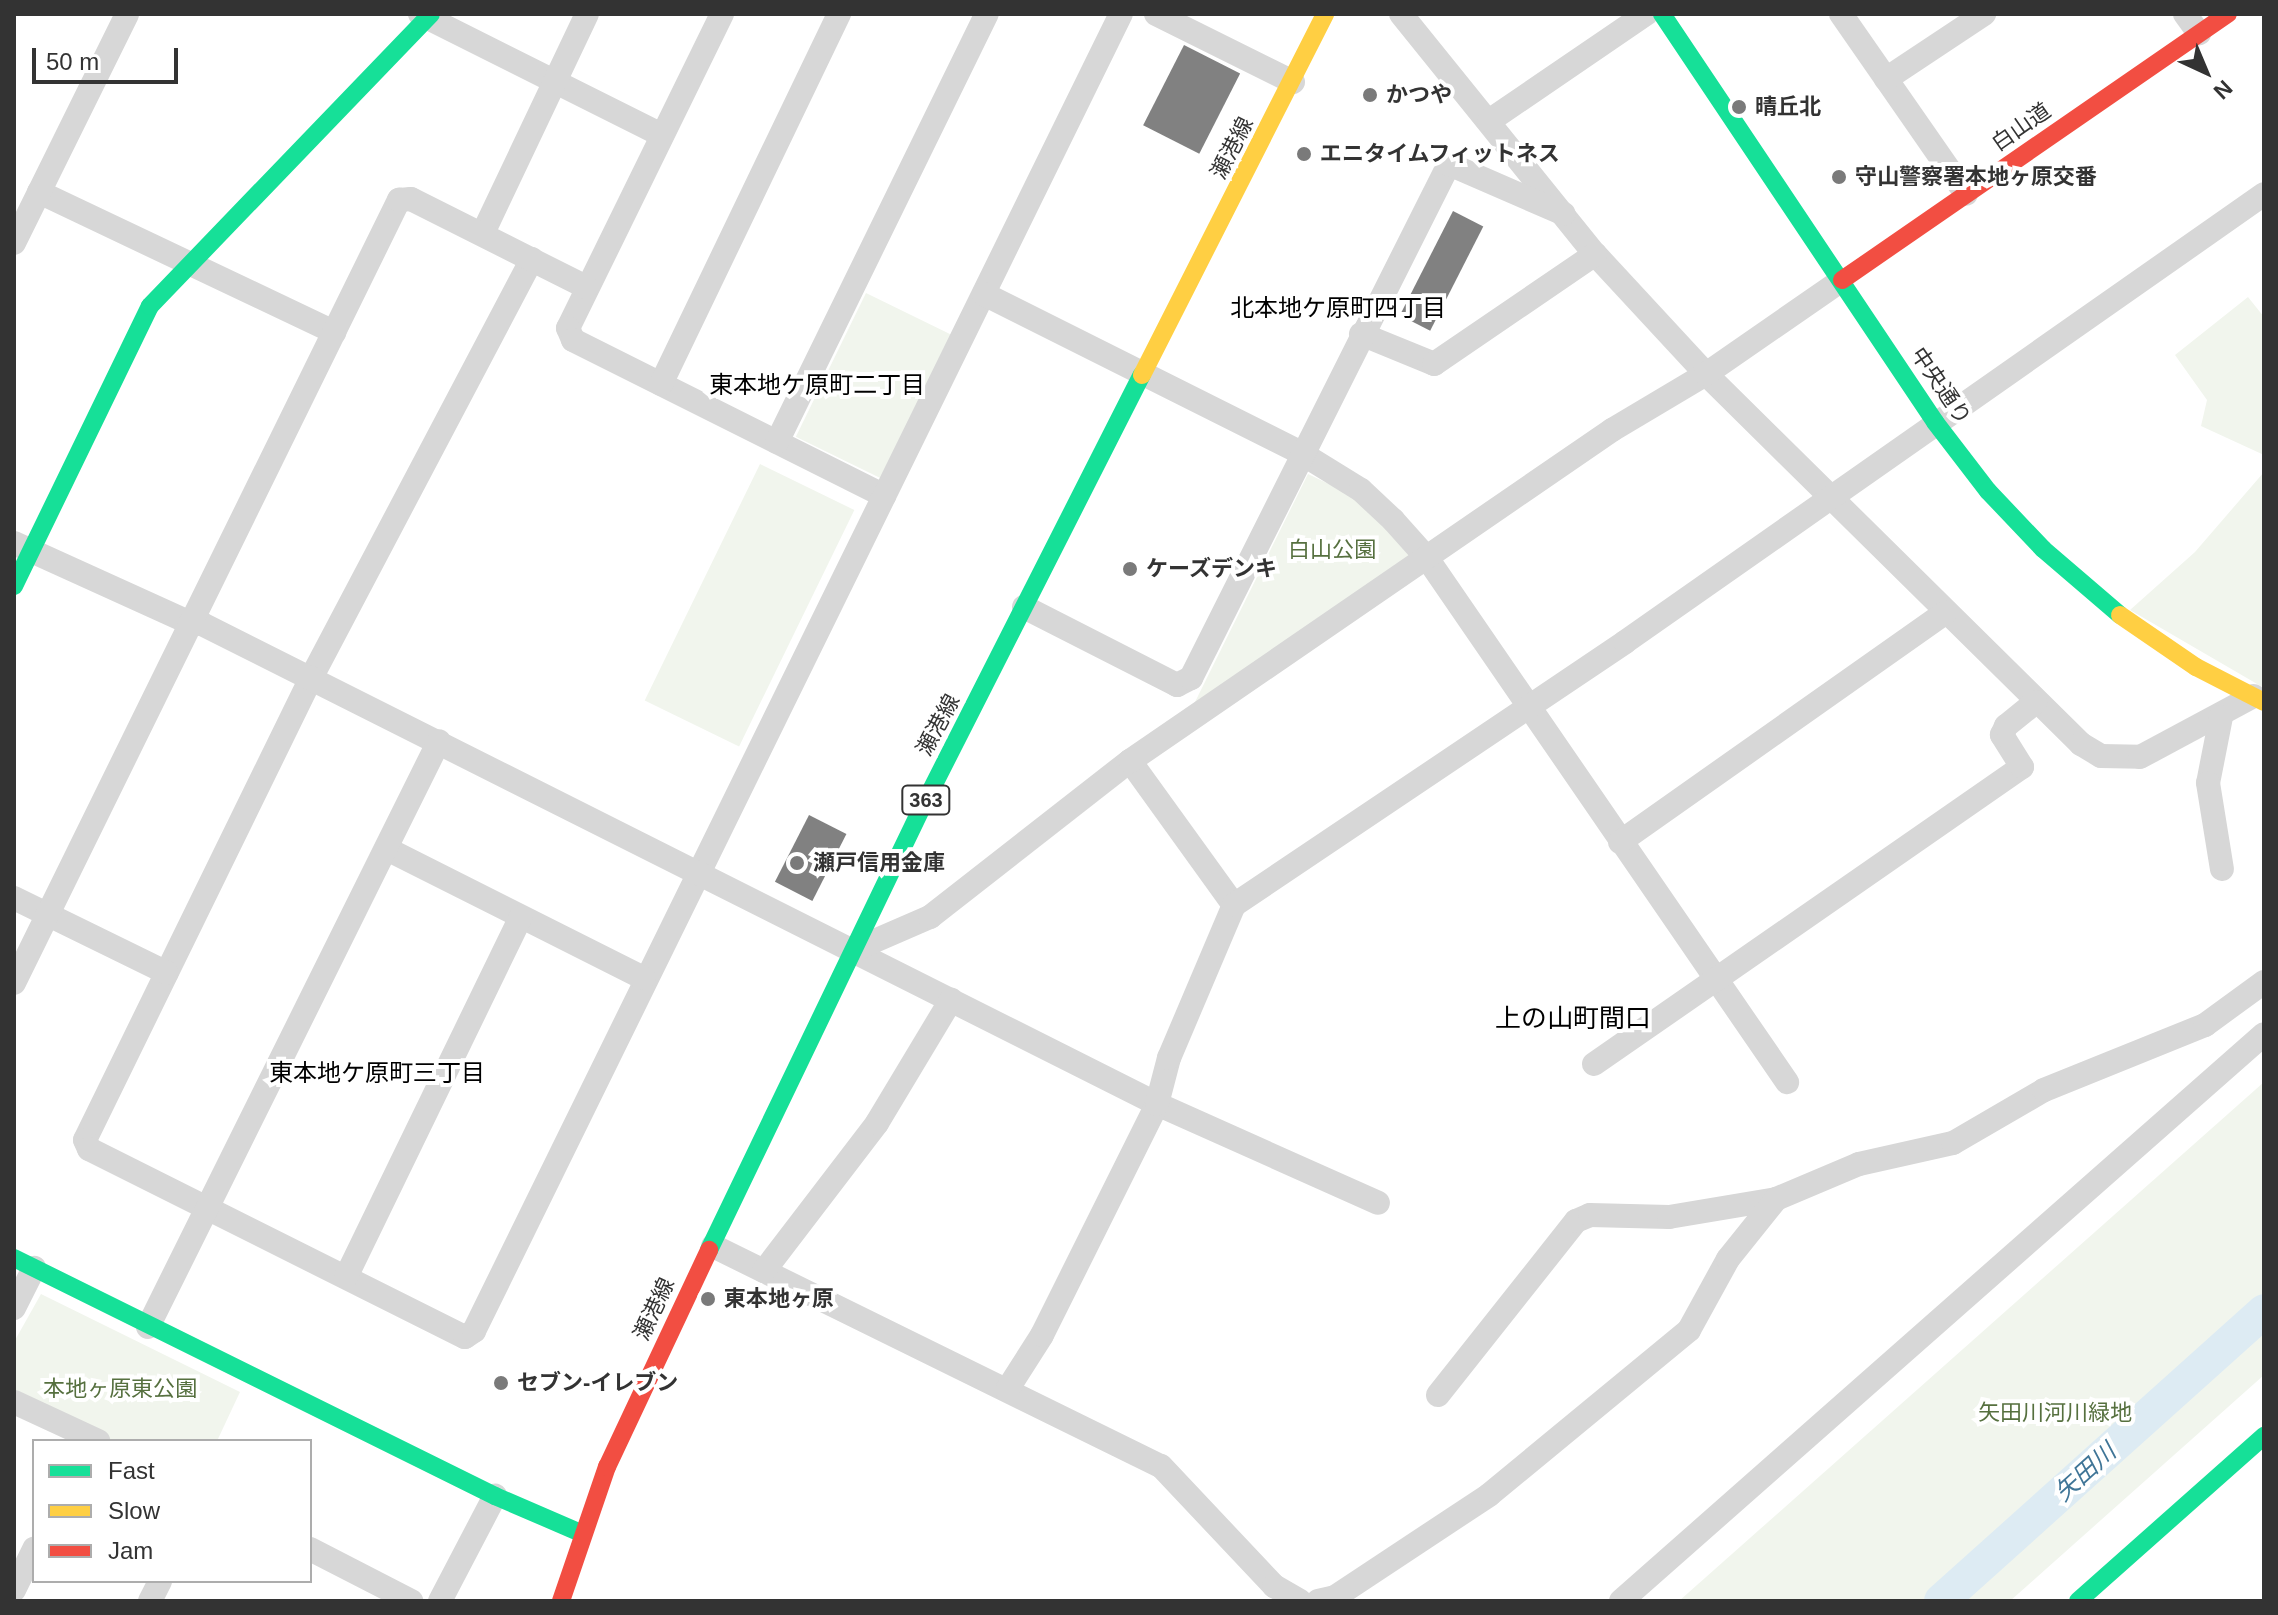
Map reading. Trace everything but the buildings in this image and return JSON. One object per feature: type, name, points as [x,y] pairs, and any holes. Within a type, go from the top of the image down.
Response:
[{"type":"main road","name":"瀬港線","points":[[561,1601],[581,1533],[607,1467],[713,1246],[1024,607],[1325,14]]},
{"type":"main road","name":"中央通り","points":[[1662,14],[1935,422],[1978,479],[2034,540],[2119,615],[2196,667],[2259,699]]},
{"type":"main road","name":"白山道","points":[[1842,280],[1966,194],[2192,24],[2228,14]]},
{"type":"main road","points":[[14,586],[23,547],[150,306],[426,15]]},
{"type":"main road","points":[[24,1263],[495,1496],[581,1533]]},
{"type":"main road","points":[[2078,1601],[2264,1436]]},
{"type":"street","points":[[14,243],[127,14]]},
{"type":"street","points":[[483,233],[552,81],[587,14]]},
{"type":"street","points":[[722,14],[660,134],[568,328],[573,340],[884,496]]},
{"type":"street","points":[[661,384],[839,14]]},
{"type":"street","points":[[777,442],[987,14]]},
{"type":"street","points":[[532,259],[311,678],[85,1140],[89,1149],[465,1337],[474,1331],[643,978],[1121,14]]},
{"type":"street","points":[[1156,14],[1293,82]]},
{"type":"street","points":[[1401,14],[1595,254],[1706,374],[1827,498],[2081,744],[2101,756],[2123,759],[2165,747],[2259,699]]},
{"type":"street","points":[[1489,121],[1646,14]]},
{"type":"street","points":[[1841,14],[1966,194]]},
{"type":"street","points":[[1886,79],[1984,14]]},
{"type":"street","points":[[426,15],[660,134]]},
{"type":"street","points":[[1024,607],[1177,685],[1191,678],[1301,453],[1449,164],[1566,215]]},
{"type":"street","points":[[39,192],[334,332]]},
{"type":"street","points":[[1007,1390],[1042,1335],[1157,1104],[1169,1058],[1234,905],[1528,708],[2264,194]]},
{"type":"street","points":[[14,983],[334,332],[404,197],[483,233],[586,287]]},
{"type":"street","points":[[1361,334],[1434,364],[1595,254]]},
{"type":"street","points":[[856,949],[930,917],[1130,761],[1612,430],[1706,374],[1842,280]]},
{"type":"street","points":[[984,294],[1301,453],[1361,490],[1427,558],[1787,1082]]},
{"type":"street","points":[[23,547],[190,623],[202,624],[856,949],[1157,1104],[1378,1203]]},
{"type":"street","points":[[1620,842],[1945,613]]},
{"type":"street","points":[[1594,1064],[2022,767],[2002,735],[2036,702]]},
{"type":"street","points":[[2221,717],[2208,783],[2222,869]]},
{"type":"street","points":[[148,1327],[439,741]]},
{"type":"street","points":[[1130,761],[1234,905]]},
{"type":"street","points":[[387,849],[643,978]]},
{"type":"street","points":[[14,898],[167,973]]},
{"type":"street","points":[[346,1277],[521,917]]},
{"type":"street","points":[[1438,1395],[1576,1221],[1590,1215],[1669,1217],[1776,1199],[1859,1164],[1953,1143],[2044,1090],[2205,1025],[2264,982]]},
{"type":"street","points":[[764,1271],[877,1123],[951,1000]]},
{"type":"street","points":[[1621,1601],[2264,1034]]},
{"type":"street","points":[[1330,1600],[1489,1495],[1689,1330],[1728,1259],[1776,1199]]},
{"type":"street","points":[[713,1246],[1161,1466],[1264,1577],[1300,1601]]},
{"type":"street","points":[[14,1308],[24,1263]]},
{"type":"street","points":[[14,1402],[89,1439]]},
{"type":"street","points":[[440,1601],[495,1496]]},
{"type":"street","points":[[312,1550],[411,1601]]},
{"type":"street","points":[[14,1590],[32,1553]]},
{"type":"street","points":[[150,1601],[159,1583]]},
{"type":"green space","points":[[866,293],[955,336],[885,480],[796,437]]},
{"type":"green space","points":[[2248,297],[2264,317],[2264,455],[2201,426],[2207,400],[2175,355]]},
{"type":"green space","points":[[760,464],[854,510],[739,746],[645,700]]},
{"type":"green space","points":[[2264,472],[2264,688],[2130,610],[2195,552]]},
{"type":"green space","name":"白山公園","points":[[1308,474],[1356,497],[1419,555],[1194,704]]},
{"type":"green space","name":"矢田川河川緑地","points":[[2264,1082],[2264,1375],[2010,1601],[1679,1601]]},
{"type":"green space","name":"本地ヶ原東公園","points":[[41,1294],[240,1392],[218,1439],[108,1439],[14,1393],[14,1342]]},
{"type":"waterway","name":"矢田川","points":[[1941,1601],[2264,1311]]},
{"type":"traffic: fast","points":[[14,586],[150,306],[431,14]]},
{"type":"traffic: fast","points":[[1662,14],[1935,422],[1988,491],[2043,549],[2120,615]]},
{"type":"traffic: fast","points":[[709,1250],[925,802],[1142,375]]},
{"type":"traffic: fast","points":[[14,1258],[495,1496],[581,1533]]},
{"type":"traffic: fast","points":[[2078,1601],[2264,1436]]},
{"type":"traffic: slow","points":[[1142,375],[1325,14]]},
{"type":"traffic: slow","points":[[2120,615],[2196,667],[2264,702]]},
{"type":"traffic: jam","points":[[1842,280],[2228,14]]},
{"type":"traffic: jam","points":[[561,1601],[607,1467],[709,1250]]},
{"type":"place","name":"かつや","points":[[1370,95]]},
{"type":"place","name":"晴丘北","points":[[1739,107]]},
{"type":"place","name":"エニタイムフィットネス","points":[[1304,154]]},
{"type":"place","name":"守山警察署本地ヶ原交番","points":[[1839,177]]},
{"type":"place","name":"ケーズデンキ","points":[[1130,569]]},
{"type":"place","name":"瀬戸信用金庫","points":[[797,863]]},
{"type":"place","name":"東本地ヶ原","points":[[708,1299]]},
{"type":"place","name":"セブン-イレブン","points":[[501,1383]]},
{"type":"district","name":"北本地ケ原町四丁目","points":[[1338,308]]},
{"type":"district","name":"東本地ケ原町二丁目","points":[[817,385]]},
{"type":"district","name":"上の山町間口","points":[[1573,1019]]},
{"type":"district","name":"東本地ケ原町三丁目","points":[[377,1073]]}]
